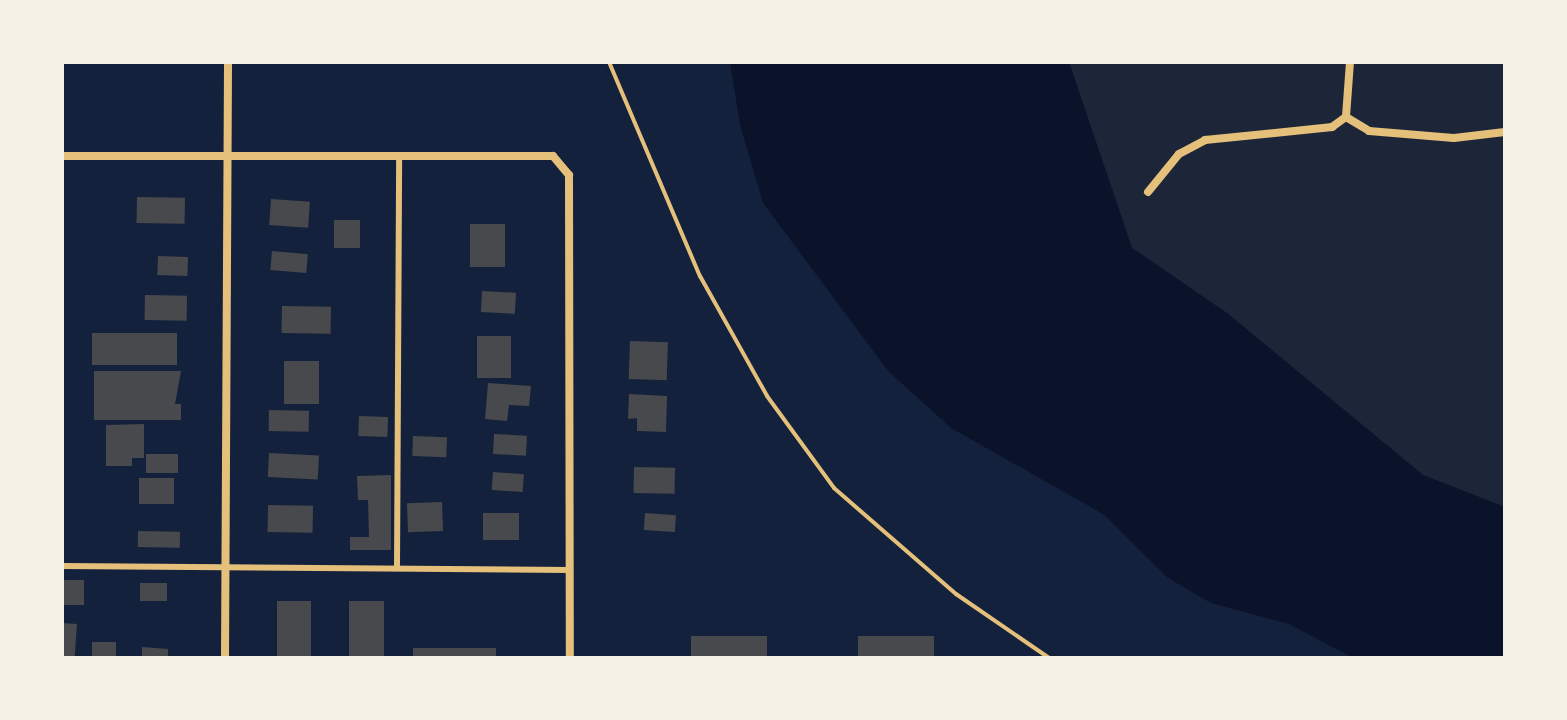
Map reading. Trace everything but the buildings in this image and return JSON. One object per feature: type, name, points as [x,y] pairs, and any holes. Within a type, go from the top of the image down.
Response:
[{"type":"street","points":[[225,658],[228,62]]},
{"type":"street","points":[[1346,117],[1350,62]]},
{"type":"street","points":[[1346,117],[1369,131],[1454,138],[1505,132]]},
{"type":"street","points":[[1148,192],[1179,154],[1205,140],[1332,127],[1346,117]]},
{"type":"street","points":[[62,156],[229,153],[553,156],[569,175],[570,658]]},
{"type":"lane","points":[[397,568],[399,155]]},
{"type":"lane","points":[[62,566],[570,570]]},
{"type":"path","points":[[609,62],[700,276],[767,396],[834,488],[956,594],[1049,658]]},
{"type":"shaded area","points":[[730,62],[1069,62],[1132,248],[1227,313],[1423,475],[1505,507],[1505,658],[1353,658],[1289,624],[1211,603],[1168,578],[1103,514],[951,428],[888,371],[763,203],[740,125]]},
{"type":"shaded area","points":[[1069,62],[1505,62],[1505,507],[1423,475],[1227,313],[1132,247]]}]
